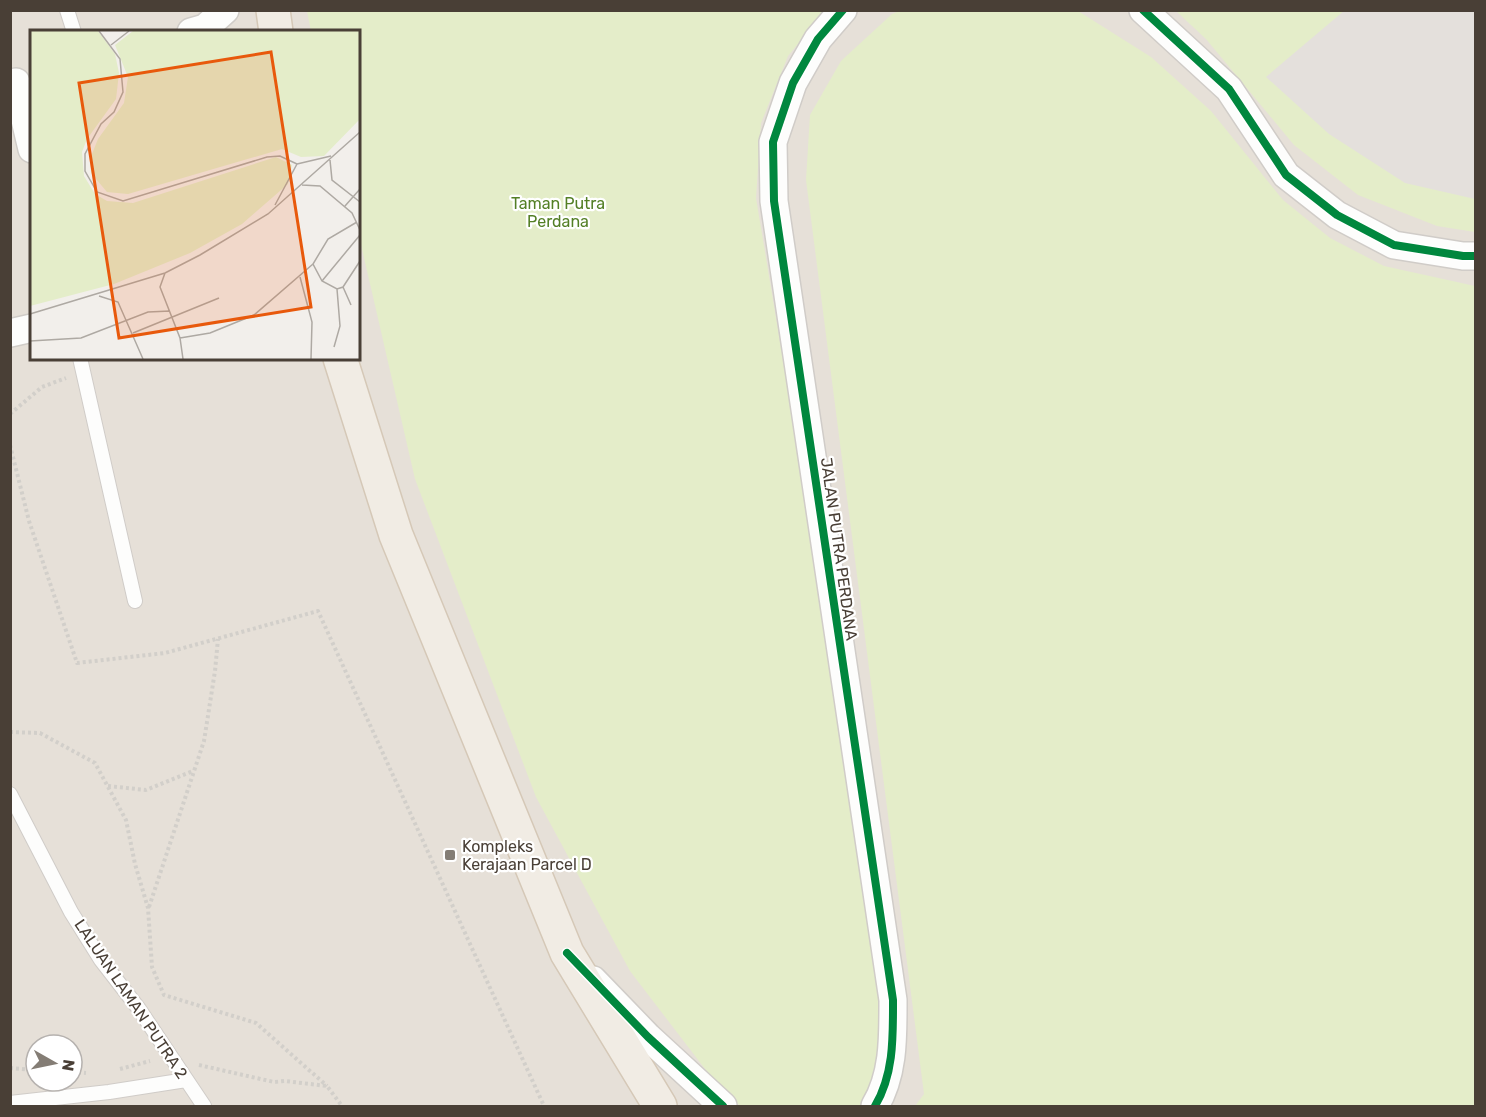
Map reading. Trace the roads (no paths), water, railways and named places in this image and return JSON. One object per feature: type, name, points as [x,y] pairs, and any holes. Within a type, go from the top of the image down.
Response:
[{"type":"main road","points":[[273,10],[276,30]]},
{"type":"main road","points":[[341,360],[396,535],[567,953],[660,1107]]},
{"type":"street","points":[[198,30],[205,28],[225,10]]},
{"type":"street","name":"JALAN PUTRA PERDANA","points":[[843,10],[818,39],[793,83],[773,142],[774,201],[892,1000],[893,1040],[888,1079],[875,1107]]},
{"type":"street","points":[[1143,10],[1229,89],[1286,175],[1337,215],[1394,245],[1476,256]]},
{"type":"street","points":[[19,82],[30,140]]},
{"type":"street","points":[[10,333],[30,328]]},
{"type":"street","points":[[567,953],[648,1037],[723,1107]]},
{"type":"lane","points":[[68,10],[73,30]]},
{"type":"lane","points":[[82,365],[135,601]]},
{"type":"lane","name":"LALUAN LAMAN PUTRA 2","points":[[10,794],[71,912],[101,960],[139,1009],[204,1107]]},
{"type":"lane","points":[[10,1103],[109,1092],[186,1080]]},
{"type":"place","name":"Kompleks Kerajaan Parcel D","points":[[450,855]]},
{"type":"park label","name":"Taman Putra Perdana","points":[[558,212]]}]
